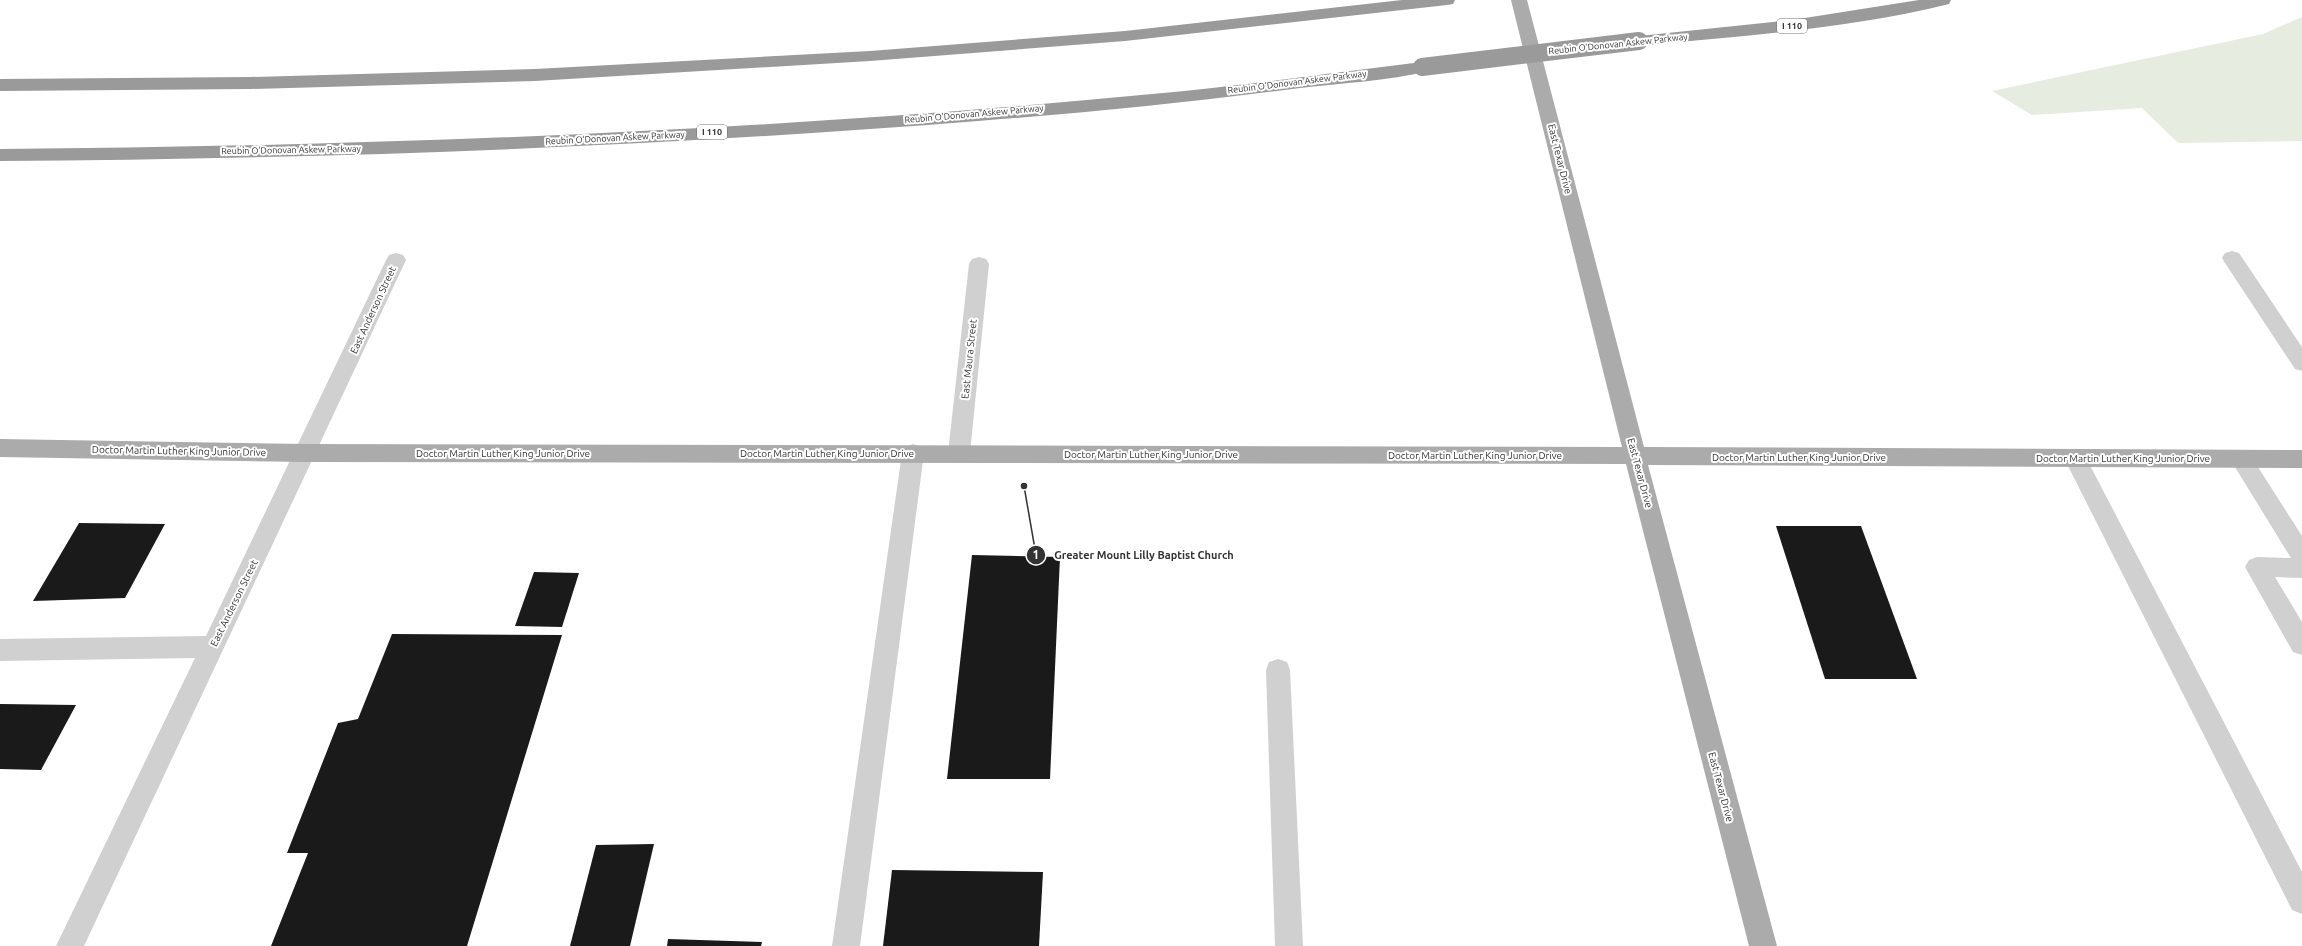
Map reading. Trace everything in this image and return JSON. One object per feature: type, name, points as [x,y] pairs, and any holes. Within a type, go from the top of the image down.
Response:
[{"type":"highway","points":[[0,85],[250,83],[535,75],[870,56],[1125,36],[1448,0]]},
{"type":"highway","name":"Reubin O'Donovan Askew Parkway","points":[[0,155],[348,149],[604,139],[853,124],[1154,99],[1639,41],[1799,25],[1907,8],[1943,0]]},
{"type":"main road","name":"East Texar Drive","points":[[1520,0],[1635,456],[1763,946]]},
{"type":"main road","name":"Doctor Martin Luther King Junior Drive","points":[[0,448],[306,453],[960,453],[2302,459]]},
{"type":"street","points":[[2232,258],[2302,363]]},
{"type":"street","name":"East Anderson Street","points":[[70,946],[306,453],[396,260]]},
{"type":"street","name":"East Maura Street","points":[[960,453],[980,264]]},
{"type":"street","points":[[846,946],[913,453]]},
{"type":"street","points":[[2075,458],[2302,900]]},
{"type":"street","points":[[2241,459],[2302,556]]},
{"type":"street","points":[[2302,568],[2257,567],[2302,644]]},
{"type":"street","points":[[0,650],[213,646]]},
{"type":"street","points":[[1278,670],[1290,946]]},
{"type":"shaded area","points":[[2302,17],[2302,141],[2178,143],[2142,108],[2032,115],[1992,91],[2263,34]]},
{"type":"building","points":[[79,523],[165,524],[125,598],[33,601]]},
{"type":"building","points":[[1776,526],[1861,526],[1917,679],[1825,679]]},
{"type":"building","points":[[972,555],[1060,557],[1050,779],[947,779]]},
{"type":"building","points":[[534,572],[579,573],[562,627],[515,626]]},
{"type":"building","points":[[392,634],[562,635],[467,946],[271,946],[308,853],[287,853],[338,723],[358,719]]},
{"type":"building","points":[[0,704],[76,705],[41,770],[0,769]]},
{"type":"building","points":[[654,844],[630,946],[570,946],[596,845]]},
{"type":"building","points":[[892,870],[1043,872],[1039,946],[883,946]]},
{"type":"building","points":[[668,939],[762,942],[761,946],[667,946]]},
{"type":"place","name":"Greater Mount Lilly Baptist Church","points":[[1024,486]]}]
